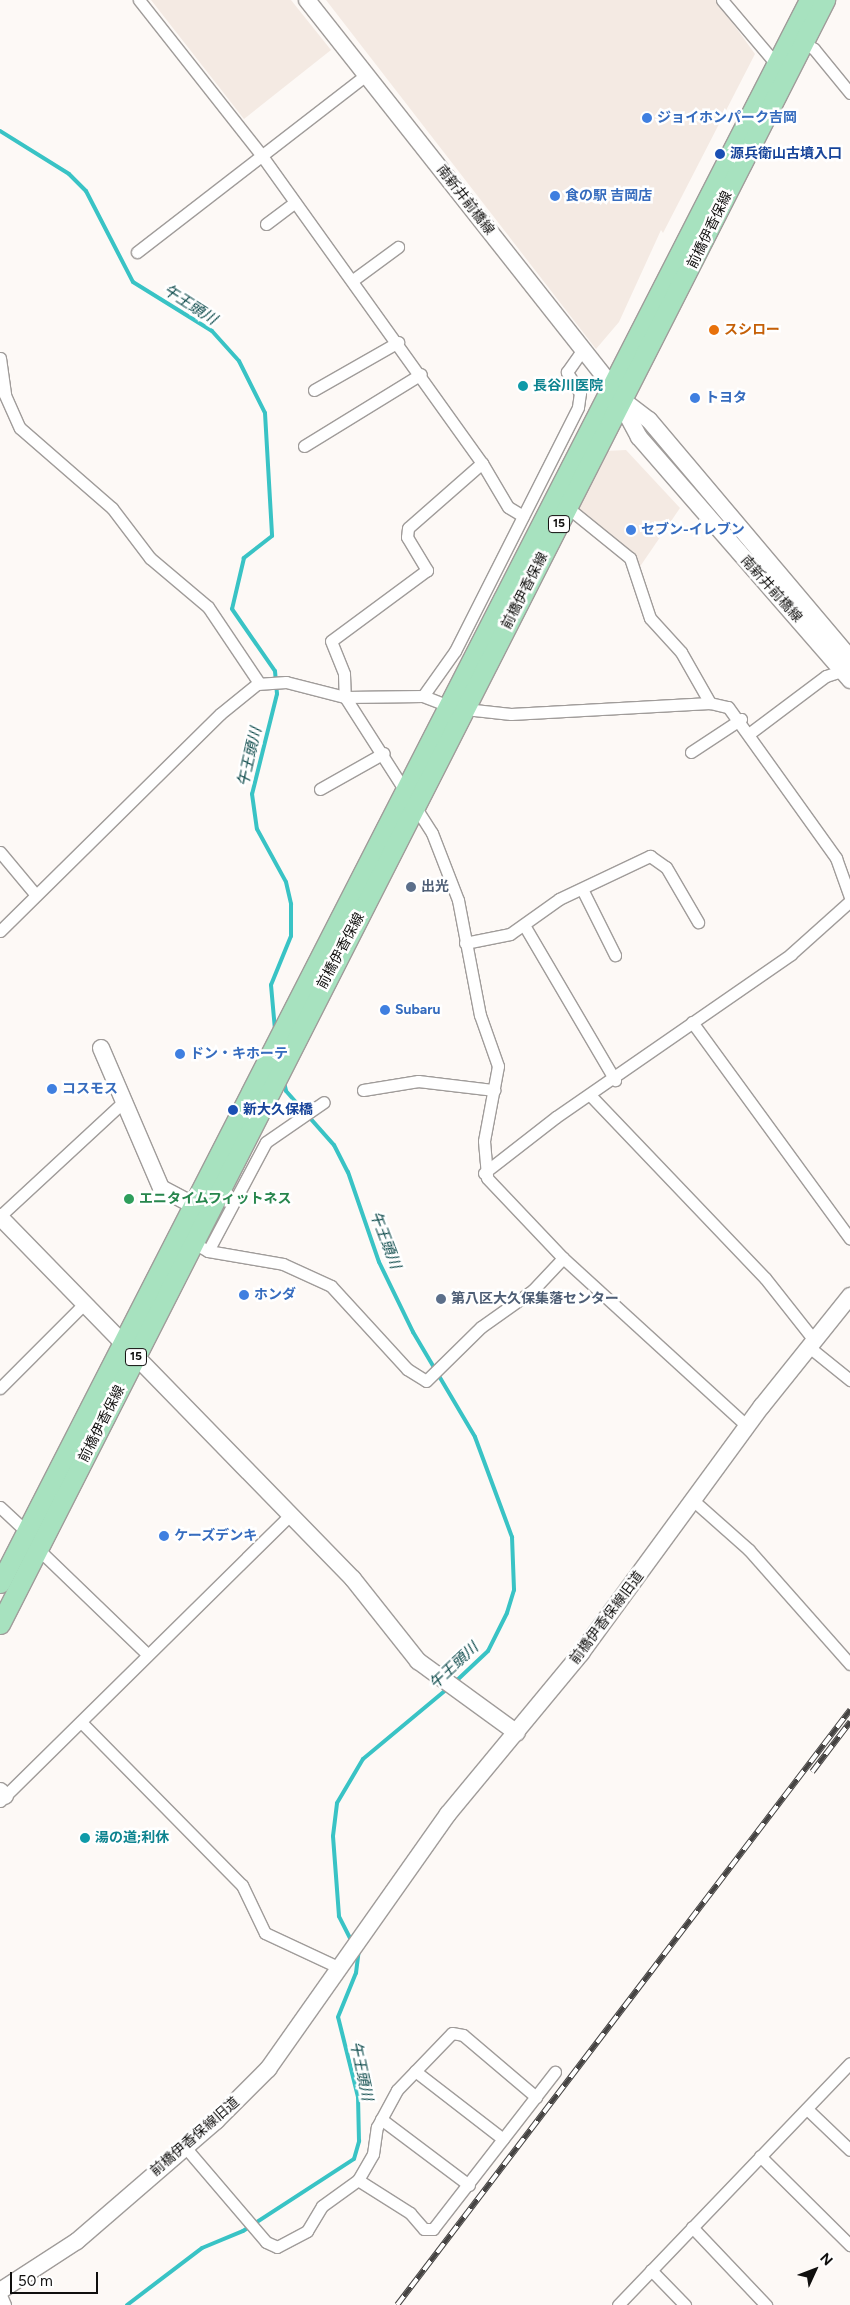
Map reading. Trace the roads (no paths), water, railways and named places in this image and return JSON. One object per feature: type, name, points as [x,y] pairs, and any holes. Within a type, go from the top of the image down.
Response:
[{"type":"main road","name":"前橋伊香保線","points":[[0,1624],[136,1357],[201,1247],[270,1088],[416,807],[456,707],[611,385],[809,0]]},
{"type":"main road","name":"前橋伊香保線","points":[[0,1583],[122,1342],[264,1070],[404,786],[456,707],[567,507],[623,401],[825,0]]},
{"type":"street","points":[[139,0],[262,156],[353,280],[482,463],[508,507],[523,516]]},
{"type":"street","name":"南新井前橋線","points":[[307,0],[611,385],[623,401],[639,437],[848,669]]},
{"type":"street","points":[[722,0],[776,64]]},
{"type":"street","points":[[803,42],[814,49],[850,93]]},
{"type":"street","points":[[137,252],[366,75]]},
{"type":"street","points":[[266,224],[295,202]]},
{"type":"street","points":[[353,280],[398,247]]},
{"type":"street","points":[[314,390],[398,342]]},
{"type":"street","points":[[423,696],[455,651],[578,407],[580,393],[566,372],[583,349]]},
{"type":"street","points":[[0,358],[5,395],[20,428],[112,508],[150,558],[208,607],[262,682]]},
{"type":"street","points":[[304,446],[421,374]]},
{"type":"street","points":[[482,463],[406,531],[427,570],[331,641],[344,674],[345,697],[384,753],[432,833],[455,893],[480,1015],[498,1066],[485,1135],[484,1173],[562,1258],[747,1426]]},
{"type":"street","points":[[567,507],[630,558],[650,618],[681,652],[710,703]]},
{"type":"street","points":[[750,733],[848,669]]},
{"type":"street","points":[[0,931],[226,708],[262,682],[286,682],[345,697],[423,696],[456,707],[511,714],[710,703],[728,706],[741,719],[836,858],[850,897]]},
{"type":"street","points":[[691,752],[741,719]]},
{"type":"street","points":[[320,789],[384,753]]},
{"type":"street","points":[[0,852],[36,895]]},
{"type":"street","points":[[465,943],[496,939],[524,926],[543,909],[582,889],[654,857],[666,867],[698,922]]},
{"type":"street","points":[[582,889],[615,955]]},
{"type":"street","points":[[484,1173],[692,1022],[792,954],[850,901]]},
{"type":"street","points":[[524,926],[614,1080]]},
{"type":"street","points":[[692,1022],[850,1239]]},
{"type":"street","points":[[101,1048],[161,1188],[193,1205]]},
{"type":"street","points":[[363,1090],[418,1081],[494,1090]]},
{"type":"street","points":[[590,1095],[766,1278],[811,1344],[850,1380]]},
{"type":"street","points":[[124,1101],[0,1216],[291,1514],[439,1680],[517,1733]]},
{"type":"street","points":[[324,1102],[266,1142],[201,1247],[283,1264],[323,1281],[348,1303],[407,1369],[423,1381],[428,1379],[447,1362],[482,1327],[533,1290],[562,1258]]},
{"type":"street","name":"前橋伊香保線旧道","points":[[0,2292],[77,2241],[185,2147],[265,2073],[356,1941],[448,1814],[517,1733],[694,1502],[747,1426],[850,1296]]},
{"type":"street","points":[[0,1388],[84,1304]]},
{"type":"street","points":[[694,1502],[749,1550],[850,1664]]},
{"type":"street","points":[[0,1507],[26,1531]]},
{"type":"street","points":[[2,1796],[81,1722],[147,1654],[291,1514]]},
{"type":"street","points":[[38,1549],[147,1654]]},
{"type":"street","points":[[81,1722],[242,1885],[265,1933],[338,1968]]},
{"type":"street","points":[[185,2147],[273,2246],[301,2236],[322,2206],[358,2180],[373,2154],[381,2119],[415,2071],[456,2032],[536,2097]]},
{"type":"street","points":[[618,2305],[850,2063]]},
{"type":"street","points":[[415,2071],[503,2139]]},
{"type":"street","points":[[358,2180],[410,2213],[427,2230],[435,2228],[555,2072]]},
{"type":"street","points":[[806,2108],[850,2150]]},
{"type":"street","points":[[381,2119],[469,2185]]},
{"type":"street","points":[[760,2156],[850,2245]]},
{"type":"street","points":[[692,2227],[766,2305]]},
{"type":"street","points":[[651,2270],[684,2305]]},
{"type":"street","points":[[0,2292],[5,2305]]},
{"type":"waterway","name":"午王頭川","points":[[0,131],[69,174],[86,191],[133,282],[212,331],[239,361],[265,413],[272,536],[244,558],[232,609],[275,671],[277,694],[252,794],[257,829],[286,882],[291,904],[291,936],[271,985],[275,1030]]},
{"type":"waterway","name":"午王頭川","points":[[284,1082],[286,1091],[334,1145],[348,1172],[379,1262],[413,1332],[475,1437],[512,1537],[514,1590],[507,1613],[488,1651],[454,1683]]},
{"type":"waterway","name":"午王頭川","points":[[352,1942],[339,1916],[333,1836],[337,1803],[363,1759],[447,1689]]},
{"type":"waterway","name":"午王頭川","points":[[127,2305],[202,2248],[243,2231],[354,2159],[359,2141],[358,2097],[338,2017],[356,1973],[359,1949]]},
{"type":"railway","points":[[397,2305],[850,1710]]},
{"type":"railway","points":[[812,1772],[850,1722]]},
{"type":"place","name":"ジョイホンパーク吉岡","points":[[647,118]]},
{"type":"place","name":"源兵衛山古墳入口","points":[[720,154]]},
{"type":"place","name":"食の駅 吉岡店","points":[[555,196]]},
{"type":"place","name":"スシロー","points":[[714,330]]},
{"type":"place","name":"長谷川医院","points":[[523,386]]},
{"type":"place","name":"トヨタ","points":[[695,398]]},
{"type":"place","name":"セブン-イレブン","points":[[631,530]]},
{"type":"place","name":"出光","points":[[411,887]]},
{"type":"place","name":"Subaru","points":[[385,1010]]},
{"type":"place","name":"ドン・キホーテ","points":[[180,1054]]},
{"type":"place","name":"コスモス","points":[[52,1089]]},
{"type":"place","name":"新大久保橋","points":[[233,1110]]},
{"type":"place","name":"エニタイムフィットネス","points":[[129,1199]]},
{"type":"place","name":"ホンダ","points":[[244,1295]]},
{"type":"place","name":"第八区大久保集落センター","points":[[441,1299]]},
{"type":"place","name":"ケーズデンキ","points":[[164,1536]]},
{"type":"place","name":"湯の道;利休","points":[[85,1838]]}]
